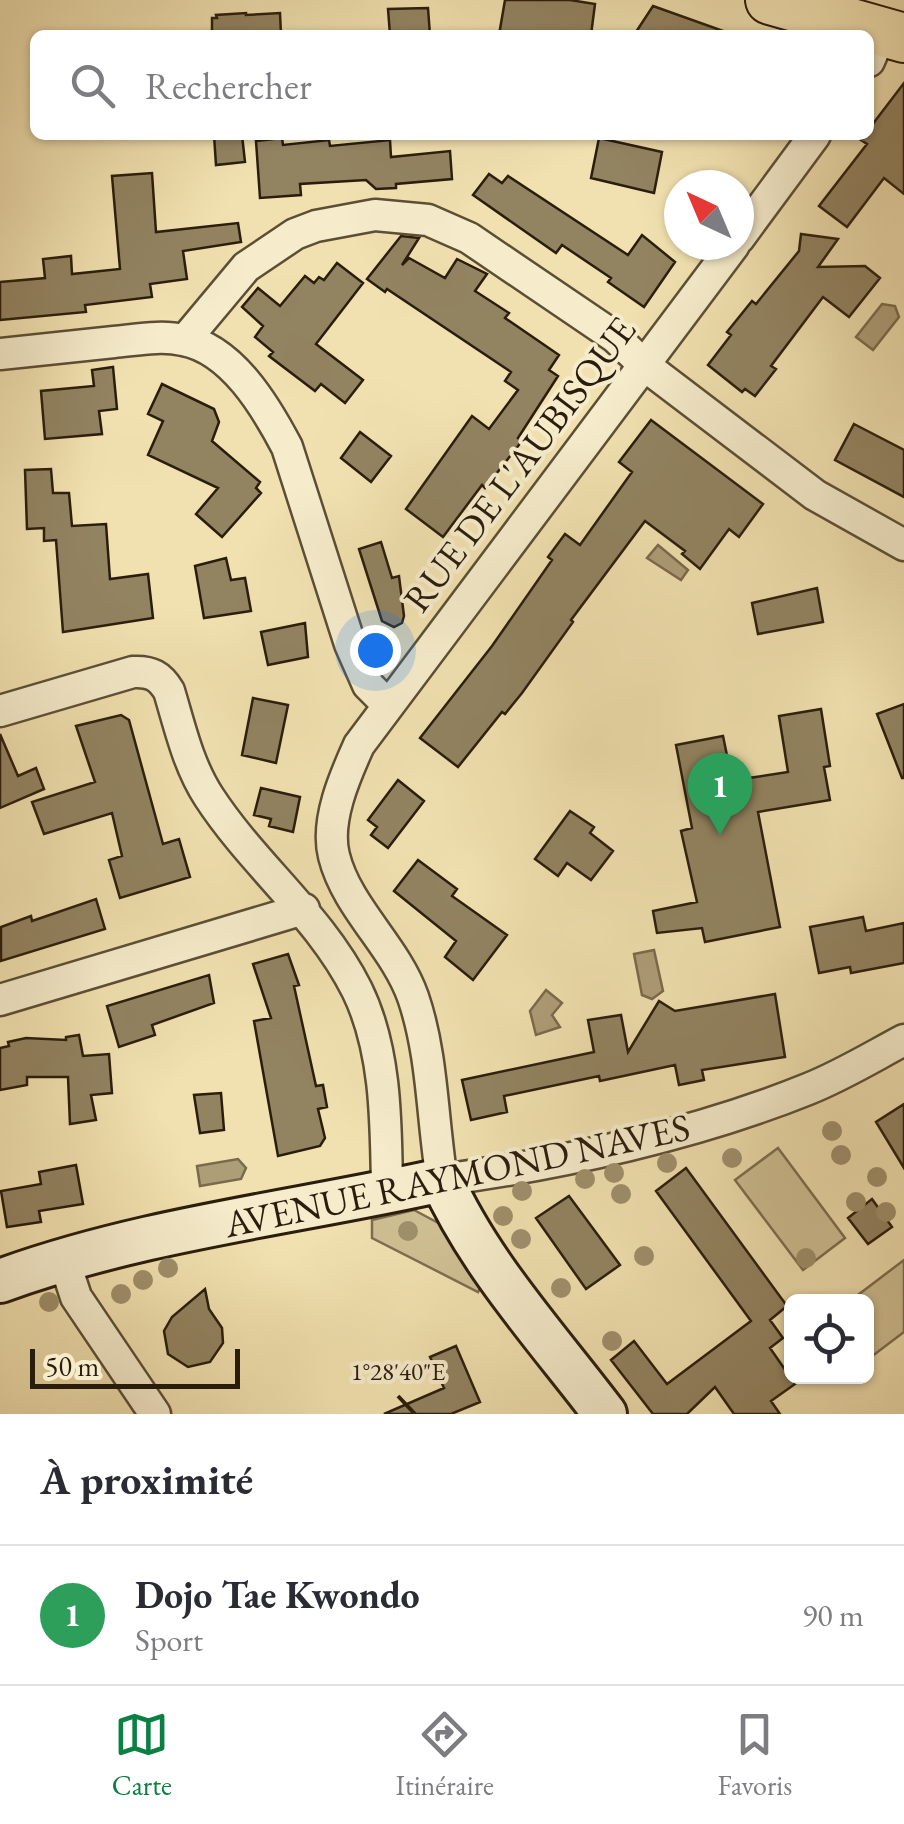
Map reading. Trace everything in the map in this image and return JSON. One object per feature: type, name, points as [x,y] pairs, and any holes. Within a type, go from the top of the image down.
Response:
[{"type":"main road","points":[[770,0],[848,30]]},
{"type":"street","points":[[754,218],[811,140]]},
{"type":"street","points":[[185,340],[246,267],[271,247],[316,226],[376,215],[428,220],[469,238],[615,337],[644,366],[802,486],[904,544]]},
{"type":"street","name":"RUE DE L'AUBISQUE","points":[[442,1180],[429,1068],[414,999],[401,968],[344,883],[334,854],[332,831],[346,773],[359,745],[387,704],[723,260]]},
{"type":"street","points":[[0,354],[150,339],[185,340],[215,355],[238,375],[274,422],[287,447],[350,644],[368,685],[387,704]]},
{"type":"street","points":[[0,711],[134,672],[153,674],[162,680],[169,691],[193,770],[208,796],[304,909],[358,991],[370,1021],[382,1082],[386,1192]]},
{"type":"street","points":[[0,1000],[304,909]]},
{"type":"street","name":"AVENUE RAYMOND NAVES","points":[[0,1282],[64,1260],[164,1234],[633,1143],[738,1114],[811,1088],[904,1040]]},
{"type":"street","points":[[442,1180],[455,1209],[501,1275],[606,1414]]},
{"type":"street","points":[[64,1260],[76,1297],[155,1414]]},
{"type":"shaded area","points":[[882,304],[895,306],[899,317],[873,350],[856,337]]},
{"type":"shaded area","points":[[658,545],[688,570],[681,580],[647,558]]},
{"type":"shaded area","points":[[654,950],[663,991],[652,999],[642,995],[634,954]]},
{"type":"shaded area","points":[[546,990],[562,1003],[552,1015],[560,1027],[536,1035],[530,1011]]},
{"type":"shaded area","points":[[778,1148],[845,1238],[803,1270],[735,1180]]},
{"type":"shaded area","points":[[238,1159],[246,1168],[241,1179],[200,1186],[197,1166]]},
{"type":"shaded area","points":[[414,1210],[442,1225],[482,1285],[478,1292],[372,1238],[372,1220]]},
{"type":"shaded area","points":[[904,1260],[904,1332],[874,1355],[874,1294],[859,1294]]},
{"type":"building","points":[[505,0],[595,4],[592,30],[500,30]]},
{"type":"building","points":[[653,6],[720,30],[637,30]]},
{"type":"building","points":[[428,8],[430,30],[390,30],[388,9]]},
{"type":"building","points":[[280,13],[281,30],[212,30],[212,18]]},
{"type":"building","points":[[904,83],[904,194],[884,178],[847,227],[819,206],[867,144],[861,140],[874,140],[874,122]]},
{"type":"building","points":[[214,140],[243,140],[245,162],[216,165]]},
{"type":"building","points":[[282,140],[283,145],[329,140],[330,146],[390,140],[391,157],[450,151],[452,179],[376,189],[366,180],[300,184],[301,195],[260,198],[256,141]]},
{"type":"building","points":[[599,140],[662,152],[654,193],[591,178]]},
{"type":"building","points":[[152,173],[156,232],[238,223],[241,242],[183,251],[187,279],[150,284],[152,297],[85,305],[86,312],[0,320],[0,282],[45,278],[43,259],[71,256],[72,274],[120,269],[112,176]]},
{"type":"building","points":[[489,174],[502,183],[508,176],[628,255],[642,235],[664,253],[664,260],[675,262],[644,307],[608,282],[611,278],[562,245],[556,253],[473,195]]},
{"type":"building","points":[[801,234],[838,239],[818,267],[865,266],[880,278],[849,317],[823,297],[771,366],[776,369],[755,396],[745,389],[742,392],[708,365],[731,335],[727,332],[752,301],[756,304],[799,251]]},
{"type":"building","points":[[401,236],[419,238],[402,265],[409,258],[445,278],[457,259],[487,274],[475,291],[509,313],[505,318],[559,355],[549,370],[558,376],[518,438],[522,441],[443,537],[406,509],[472,416],[489,429],[518,390],[505,381],[511,372],[367,279]]},
{"type":"building","points":[[337,263],[363,283],[316,344],[363,380],[345,403],[321,384],[315,391],[269,356],[273,352],[255,337],[263,326],[242,307],[258,288],[280,306],[305,276],[314,283],[319,277],[324,280]]},
{"type":"building","points":[[113,367],[117,409],[99,411],[102,434],[45,439],[41,391],[94,386],[92,370]]},
{"type":"building","points":[[162,384],[214,409],[219,422],[212,441],[260,482],[256,488],[261,493],[222,537],[196,514],[218,488],[148,455],[163,421],[148,414]]},
{"type":"building","points":[[651,420],[763,504],[739,537],[729,529],[700,569],[682,554],[685,551],[645,521],[522,693],[458,767],[420,738],[492,646],[552,560],[548,557],[565,534],[580,545],[632,472],[619,462]]},
{"type":"building","points":[[854,424],[904,450],[904,497],[835,460]]},
{"type":"building","points":[[360,432],[391,456],[371,482],[341,458]]},
{"type":"building","points":[[51,469],[53,493],[69,493],[72,526],[106,524],[110,579],[148,574],[153,618],[63,632],[56,540],[44,541],[44,528],[27,529],[25,470]]},
{"type":"building","points":[[381,542],[392,578],[399,576],[404,616],[402,623],[394,627],[382,621],[359,549]]},
{"type":"building","points":[[226,558],[231,580],[245,578],[251,611],[204,618],[195,566]]},
{"type":"building","points":[[817,588],[823,622],[758,634],[752,603]]},
{"type":"building","points":[[305,623],[308,657],[268,665],[261,632]]},
{"type":"building","points":[[253,698],[288,705],[276,763],[242,755]]},
{"type":"building","points":[[904,704],[904,778],[902,778],[877,714]]},
{"type":"building","points":[[821,709],[830,766],[824,767],[830,800],[758,812],[780,927],[705,942],[702,928],[657,933],[653,911],[697,902],[681,831],[692,828],[676,745],[723,736],[731,775],[741,773],[742,779],[788,772],[779,716]]},
{"type":"building","points":[[121,715],[129,720],[163,844],[179,839],[190,877],[120,898],[109,860],[122,856],[112,813],[44,834],[32,802],[95,782],[76,726]]},
{"type":"building","points":[[0,734],[18,776],[36,768],[44,789],[0,808]]},
{"type":"building","points":[[398,780],[424,801],[388,848],[371,835],[377,827],[368,820]]},
{"type":"building","points":[[261,788],[300,797],[293,832],[269,826],[271,819],[254,815]]},
{"type":"building","points":[[570,811],[594,827],[590,833],[613,851],[591,880],[567,863],[558,876],[535,859]]},
{"type":"building","points":[[418,860],[457,889],[452,896],[507,935],[473,980],[445,957],[456,941],[394,891]]},
{"type":"building","points":[[96,899],[105,929],[1,961],[1,927],[31,916],[32,921]]},
{"type":"building","points":[[863,917],[866,931],[904,923],[904,963],[851,973],[850,967],[819,973],[810,927]]},
{"type":"building","points":[[288,954],[299,985],[294,986],[316,1086],[323,1085],[327,1107],[318,1109],[325,1138],[320,1146],[278,1156],[254,1021],[271,1018],[253,964]]},
{"type":"building","points":[[209,975],[214,1003],[152,1025],[155,1035],[119,1047],[107,1006]]},
{"type":"building","points":[[775,994],[785,1057],[702,1070],[704,1080],[679,1085],[675,1065],[600,1081],[599,1076],[504,1096],[507,1112],[471,1120],[462,1080],[594,1052],[588,1020],[621,1015],[628,1052],[659,1001],[675,1011]]},
{"type":"building","points":[[79,1035],[83,1056],[109,1054],[112,1093],[91,1095],[96,1120],[70,1124],[68,1077],[27,1077],[27,1085],[0,1090],[0,1048],[9,1046],[8,1042],[26,1038],[66,1040]]},
{"type":"building","points":[[221,1093],[224,1130],[200,1133],[194,1095]]},
{"type":"building","points":[[904,1104],[904,1168],[876,1122]]},
{"type":"building","points":[[76,1165],[83,1204],[39,1211],[41,1222],[7,1227],[1,1191],[41,1184],[39,1172]]},
{"type":"building","points":[[686,1168],[784,1302],[784,1308],[770,1320],[783,1338],[770,1348],[784,1368],[784,1384],[795,1384],[771,1401],[780,1414],[734,1414],[715,1387],[687,1414],[653,1414],[611,1360],[634,1341],[667,1384],[751,1321],[656,1191]]},
{"type":"building","points":[[569,1196],[620,1265],[586,1289],[536,1218]]},
{"type":"building","points":[[872,1199],[892,1227],[868,1244],[848,1218]]},
{"type":"building","points":[[205,1289],[209,1309],[222,1328],[223,1343],[210,1362],[188,1367],[168,1354],[164,1331],[172,1317]]},
{"type":"building","points":[[456,1346],[480,1402],[451,1414],[384,1414],[444,1388],[430,1357]]},
{"type":"place","name":"Dojo Tae Kwondo","points":[[720,835]]}]
